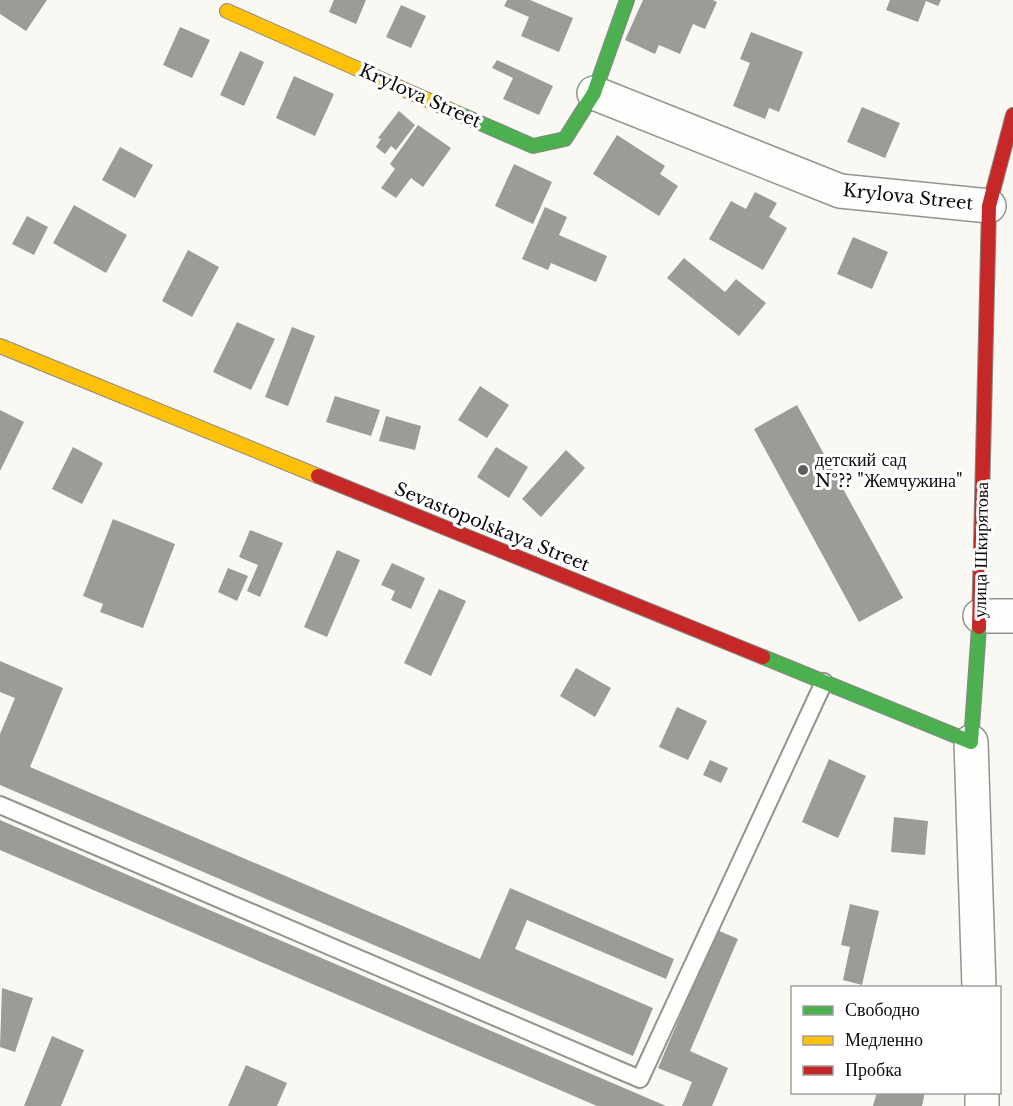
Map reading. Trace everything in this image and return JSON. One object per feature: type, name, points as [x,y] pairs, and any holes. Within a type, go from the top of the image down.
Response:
[{"type":"street","name":"Krylova Street","points":[[227,11],[533,146],[565,139],[594,93],[627,0]]},
{"type":"street","name":"Krylova Street","points":[[594,93],[840,191],[989,206]]},
{"type":"street","name":"улица Шкирятова","points":[[979,986],[971,742],[980,616],[989,206],[1013,115]]},
{"type":"street","name":"Sevastopolskaya Street","points":[[0,346],[971,742]]},
{"type":"street","points":[[980,616],[1013,615]]},
{"type":"lane","points":[[0,805],[640,1079],[824,682]]},
{"type":"building","points":[[0,0],[47,0],[26,31],[0,14]]},
{"type":"building","points":[[334,0],[366,0],[356,24],[329,12]]},
{"type":"building","points":[[507,0],[530,0],[573,18],[559,52],[521,36],[529,17],[504,6]]},
{"type":"building","points":[[643,0],[713,0],[717,2],[705,29],[693,24],[680,54],[659,45],[655,54],[625,40]]},
{"type":"building","points":[[890,0],[941,0],[938,6],[926,1],[918,22],[886,10]]},
{"type":"building","points":[[401,5],[426,16],[411,48],[386,37]]},
{"type":"building","points":[[180,27],[210,40],[192,78],[163,65]]},
{"type":"building","points":[[751,32],[803,52],[779,112],[769,108],[765,119],[733,106],[750,63],[740,59]]},
{"type":"building","points":[[240,51],[264,62],[244,106],[220,95]]},
{"type":"building","points":[[497,60],[553,86],[539,115],[503,99],[513,78],[492,68]]},
{"type":"building","points":[[294,76],[334,94],[315,136],[276,118]]},
{"type":"building","points":[[862,107],[900,123],[885,158],[847,142]]},
{"type":"building","points":[[399,111],[415,125],[396,150],[391,146],[385,154],[376,147],[381,139],[378,138]]},
{"type":"building","points":[[418,125],[451,148],[423,187],[411,178],[396,198],[381,188],[395,169],[390,164]]},
{"type":"building","points":[[617,135],[665,166],[660,174],[678,186],[659,216],[593,174]]},
{"type":"building","points":[[120,147],[153,165],[135,198],[102,180]]},
{"type":"building","points":[[514,164],[552,182],[533,224],[495,206]]},
{"type":"building","points":[[755,192],[777,203],[769,217],[787,228],[763,270],[709,239],[731,201],[746,209]]},
{"type":"building","points":[[74,205],[127,235],[106,273],[53,243]]},
{"type":"building","points":[[545,207],[567,217],[559,235],[607,256],[596,282],[551,263],[548,270],[522,259]]},
{"type":"building","points":[[27,216],[48,227],[34,255],[12,244]]},
{"type":"building","points":[[853,237],[888,252],[872,289],[837,274]]},
{"type":"building","points":[[188,250],[219,267],[192,317],[162,301]]},
{"type":"building","points":[[684,258],[725,292],[736,279],[766,303],[739,336],[667,278]]},
{"type":"building","points":[[237,322],[275,339],[251,390],[213,372]]},
{"type":"building","points":[[292,327],[315,336],[288,406],[265,397]]},
{"type":"building","points":[[480,386],[509,405],[487,438],[458,420]]},
{"type":"building","points":[[335,396],[380,410],[371,436],[326,422]]},
{"type":"building","points":[[797,405],[903,598],[859,622],[754,429]]},
{"type":"building","points":[[0,410],[24,422],[0,471]]},
{"type":"building","points":[[386,416],[421,426],[415,450],[379,441]]},
{"type":"building","points":[[73,447],[103,463],[82,504],[52,489]]},
{"type":"building","points":[[496,447],[528,467],[509,498],[477,477]]},
{"type":"building","points":[[566,450],[585,468],[541,517],[522,499]]},
{"type":"building","points":[[113,519],[175,544],[143,628],[100,612],[103,604],[83,596]]},
{"type":"building","points":[[250,530],[283,543],[260,597],[247,591],[258,565],[239,557]]},
{"type":"building","points":[[337,550],[360,560],[327,637],[304,627]]},
{"type":"building","points":[[392,563],[425,578],[411,609],[391,600],[395,591],[381,585]]},
{"type":"building","points":[[228,568],[248,576],[237,601],[218,592]]},
{"type":"building","points":[[439,589],[466,601],[431,676],[404,663]]},
{"type":"building","points":[[0,661],[63,688],[30,767],[480,959],[510,888],[674,959],[666,979],[527,920],[515,949],[653,1008],[633,1056],[0,785],[0,734],[15,698],[0,692]]},
{"type":"building","points":[[576,668],[611,688],[595,717],[560,696]]},
{"type":"building","points":[[677,707],[707,721],[688,760],[659,747]]},
{"type":"building","points":[[829,759],[866,776],[838,838],[802,822]]},
{"type":"building","points":[[710,760],[728,768],[721,783],[703,775]]},
{"type":"building","points":[[894,817],[928,821],[925,855],[891,852]]},
{"type":"building","points":[[0,820],[666,1106],[597,1106],[0,850]]},
{"type":"building","points":[[850,904],[879,911],[862,985],[843,980],[850,947],[841,945]]},
{"type":"building","points":[[717,930],[738,939],[690,1051],[728,1068],[712,1106],[682,1106],[692,1082],[658,1068]]},
{"type":"building","points":[[2,988],[33,998],[15,1052],[0,1047]]},
{"type":"building","points":[[52,1036],[84,1050],[61,1106],[24,1106]]},
{"type":"building","points":[[246,1065],[287,1083],[277,1106],[228,1106]]},
{"type":"building","points":[[876,1094],[925,1094],[922,1106],[873,1106]]},
{"type":"traffic: fast","points":[[457,113],[533,146],[565,139],[594,93],[627,0]]},
{"type":"traffic: fast","points":[[763,657],[971,742],[979,627]]},
{"type":"traffic: slow","points":[[227,11],[457,113]]},
{"type":"traffic: slow","points":[[0,346],[318,476]]},
{"type":"traffic: jam","points":[[979,627],[989,206],[1013,115]]},
{"type":"traffic: jam","points":[[318,476],[763,657]]},
{"type":"place","name":"детский сад №?? \"Жемчужина\"","points":[[803,470]]}]
